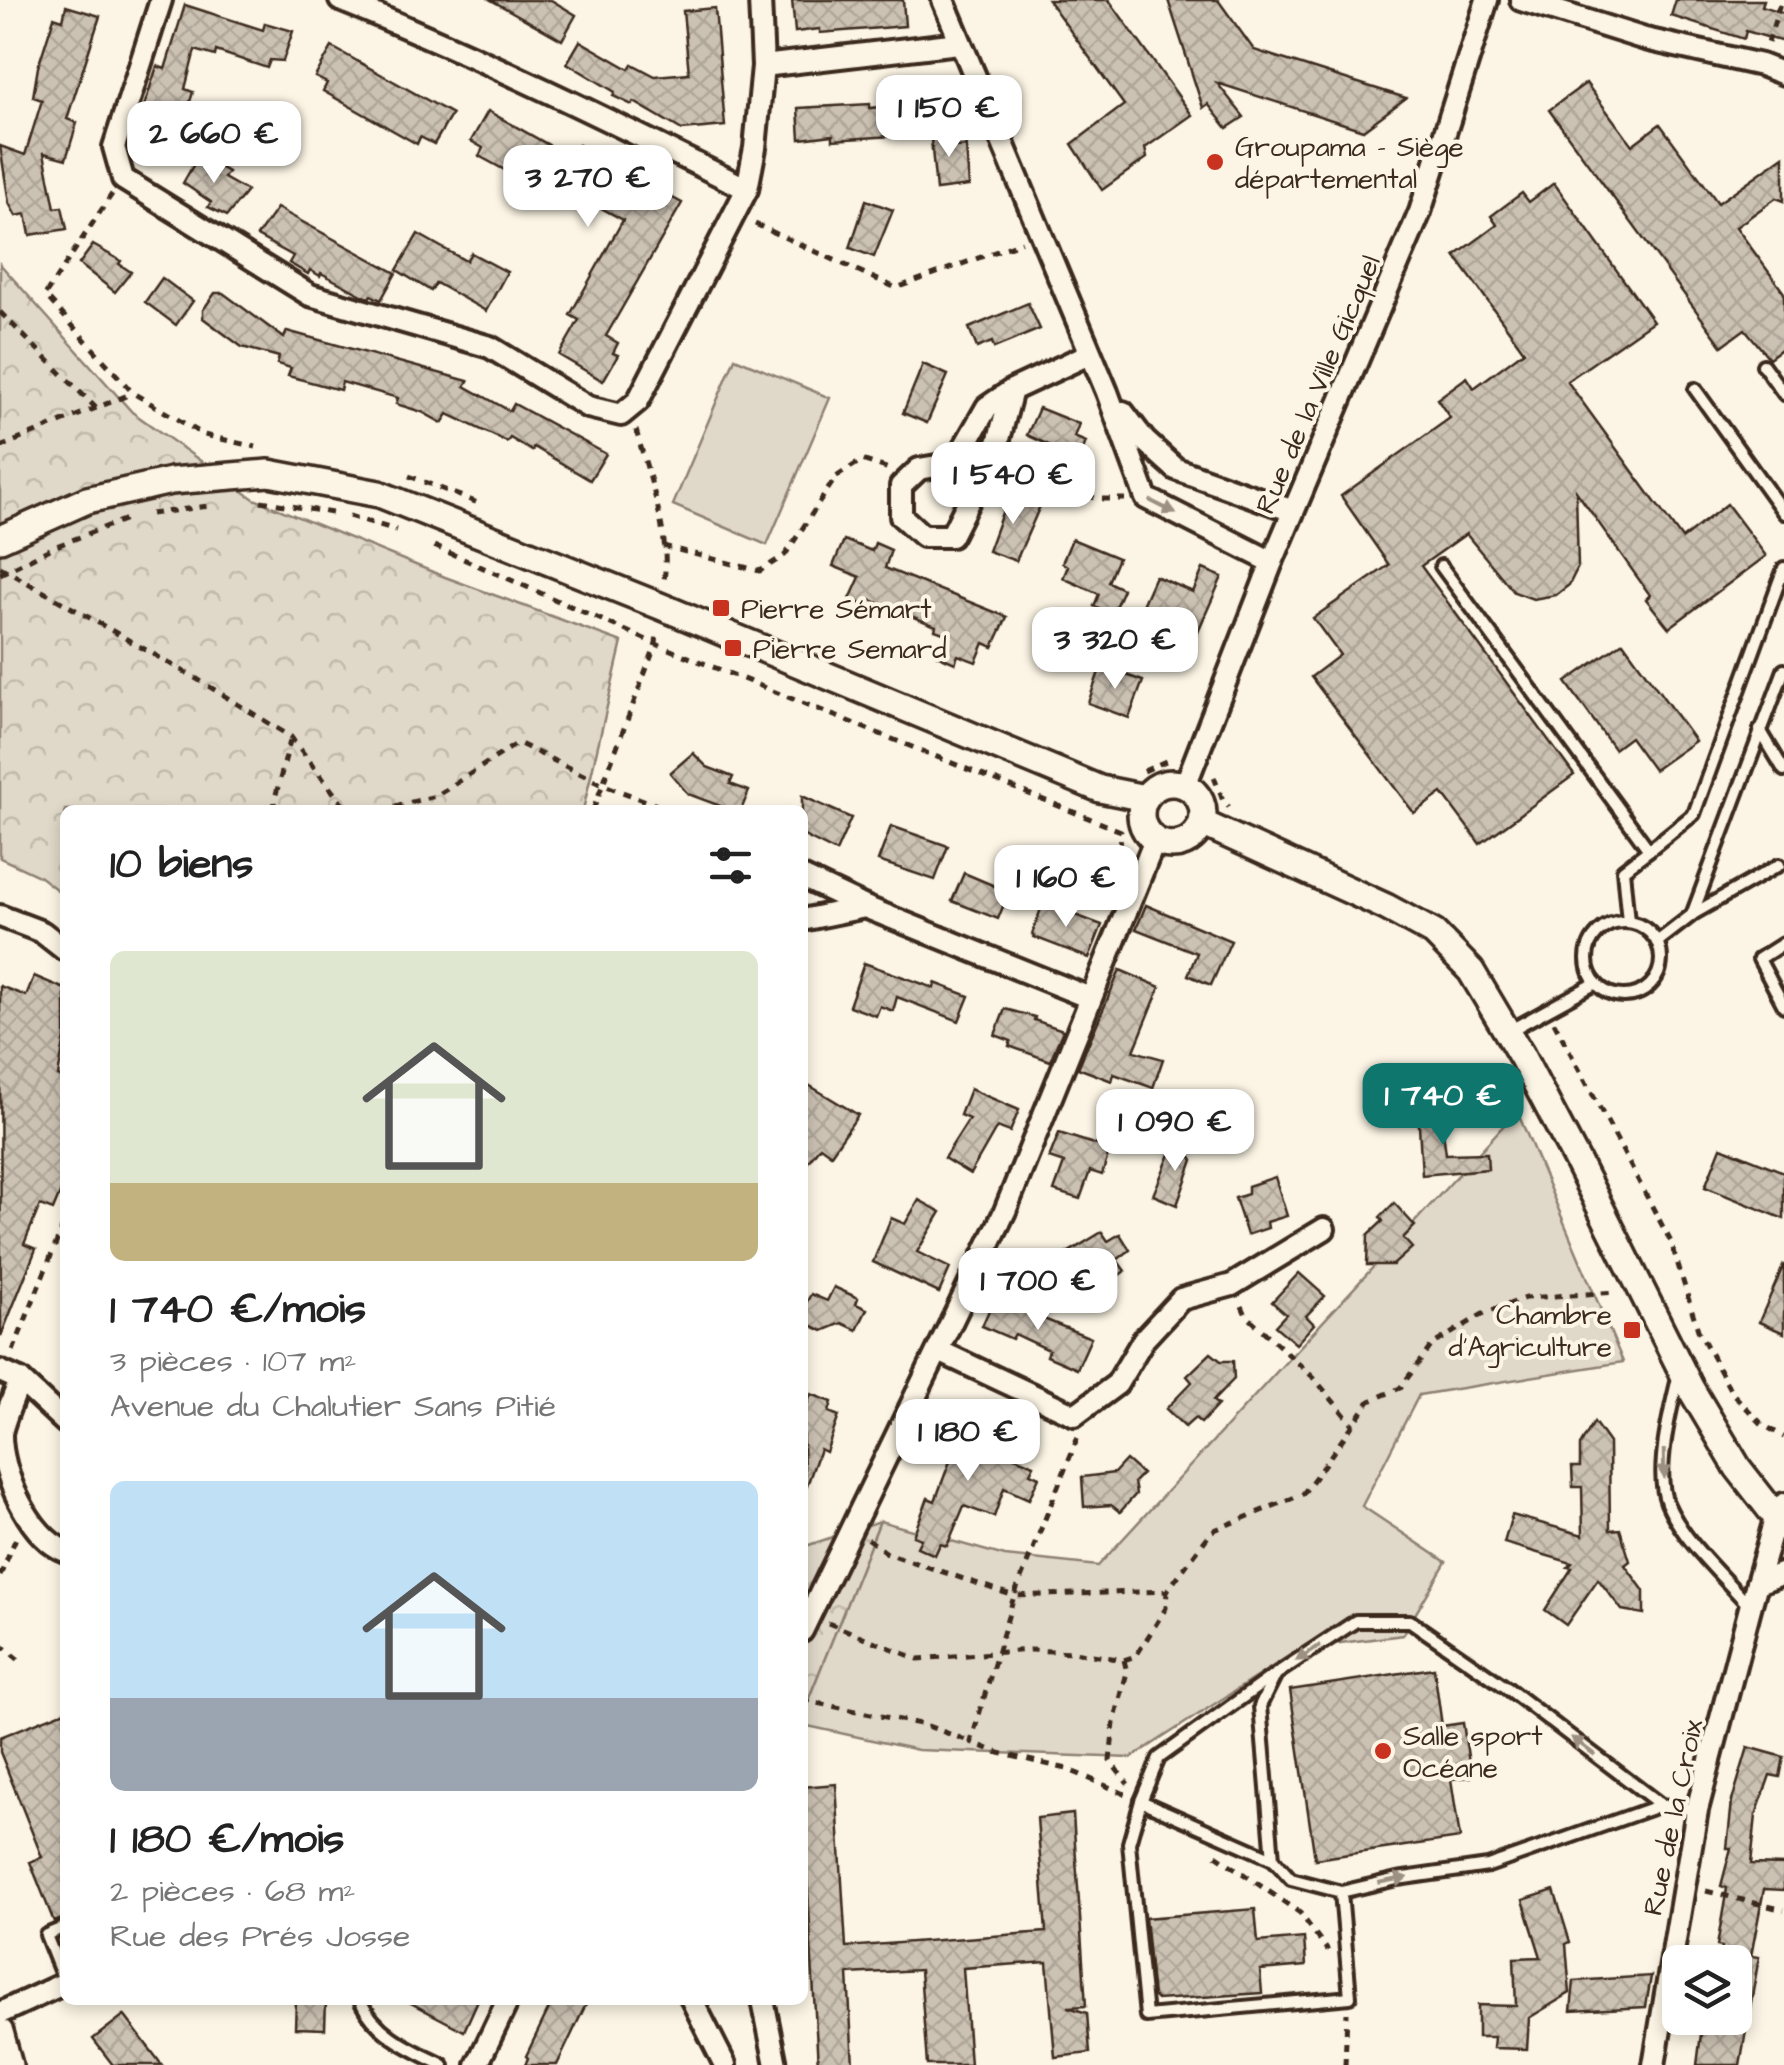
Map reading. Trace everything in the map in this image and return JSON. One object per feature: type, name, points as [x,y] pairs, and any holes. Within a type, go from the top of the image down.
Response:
[{"type":"street","points":[[161,0],[114,148],[122,179],[310,295],[490,347],[588,407],[621,415],[638,401],[747,189],[763,66],[760,0]]},
{"type":"street","points":[[340,0],[462,51],[747,189]]},
{"type":"street","points":[[943,0],[1108,392],[1146,498],[1272,562]]},
{"type":"street","name":"Rue de la Ville Gicquel","points":[[1186,786],[1272,562],[1420,212],[1488,0]]},
{"type":"street","points":[[1520,0],[1645,39],[1761,65],[1784,74]]},
{"type":"street","points":[[763,66],[960,44]]},
{"type":"street","points":[[1012,390],[998,443],[952,536],[922,536],[901,516],[901,486],[918,468],[954,462],[987,407],[1012,390],[1089,354]]},
{"type":"street","points":[[1108,392],[1144,442],[1176,469],[1293,511]]},
{"type":"street","points":[[0,539],[87,500],[170,481],[269,474],[378,494],[1100,789],[1145,798]]},
{"type":"street","points":[[1158,786],[1186,786],[1202,806],[1198,832],[1183,844],[1155,840],[1143,826],[1145,798],[1158,786]]},
{"type":"street","points":[[1202,823],[1434,933],[1471,972],[1507,1032],[1680,1368],[1738,1468],[1781,1517]]},
{"type":"street","points":[[808,1619],[1005,1211],[1155,840]]},
{"type":"street","points":[[808,880],[865,907],[1090,998]]},
{"type":"street","points":[[808,919],[865,907]]},
{"type":"street","points":[[0,916],[42,932],[60,946]]},
{"type":"street","points":[[938,1351],[1075,1415],[1117,1384],[1143,1340],[1181,1299],[1232,1285],[1324,1229]]},
{"type":"street","points":[[8,1375],[60,1418]]},
{"type":"street","points":[[8,1375],[0,1436],[8,1483],[25,1516],[52,1546],[60,1549]]},
{"type":"street","name":"Rue de la Croix","points":[[1654,2065],[1697,1810],[1757,1583],[1781,1517]]},
{"type":"street","points":[[1757,1583],[1784,1572]]},
{"type":"street","points":[[0,2013],[60,1985]]},
{"type":"street","points":[[477,2065],[506,2005]]},
{"type":"street","points":[[695,2005],[725,2065]]},
{"type":"street","points":[[763,2005],[776,2065]]},
{"type":"street","points":[[0,2032],[9,2065]]},
{"type":"lane","points":[[1763,365],[1784,394]]},
{"type":"lane","points":[[1695,388],[1784,513]]},
{"type":"lane","points":[[1441,566],[1649,850]]},
{"type":"lane","points":[[1628,922],[1623,870],[1694,814],[1784,568]]},
{"type":"lane","points":[[1692,915],[1784,670]]},
{"type":"lane","points":[[1760,730],[1784,770]]},
{"type":"lane","points":[[1657,942],[1692,915],[1782,867]]},
{"type":"lane","points":[[1628,922],[1640,926],[1657,942],[1661,964],[1648,988],[1623,996],[1610,994],[1596,983],[1588,965],[1594,938],[1606,927],[1628,922]]},
{"type":"lane","points":[[1784,943],[1759,959],[1784,1006]]},
{"type":"lane","points":[[1507,1032],[1596,983]]},
{"type":"lane","points":[[1680,1368],[1664,1434],[1665,1500],[1682,1530],[1750,1608]]},
{"type":"lane","points":[[1341,1892],[1350,1997],[1146,2016],[1128,1843],[1159,1758],[1356,1622],[1410,1622],[1507,1688],[1661,1806]]},
{"type":"lane","points":[[1273,1860],[1260,1706],[1276,1674]]},
{"type":"lane","points":[[1141,1801],[1273,1860],[1291,1880],[1341,1892],[1488,1866],[1661,1806],[1697,1810]]},
{"type":"lane","points":[[60,1929],[46,1934],[60,1970]]},
{"type":"lane","points":[[364,2005],[380,2028],[398,2043],[443,2065]]},
{"type":"path","points":[[1761,65],[1781,0]]},
{"type":"path","points":[[122,179],[45,295],[133,392],[204,434]]},
{"type":"path","points":[[734,214],[896,288],[1040,235]]},
{"type":"path","points":[[0,312],[96,408]]},
{"type":"path","points":[[0,447],[133,392]]},
{"type":"path","points":[[998,443],[1096,499],[1146,498]]},
{"type":"path","points":[[663,546],[760,570],[785,555],[836,477],[862,460],[911,476]]},
{"type":"path","points":[[206,478],[208,506]]},
{"type":"path","points":[[254,499],[346,515],[405,533]]},
{"type":"path","points":[[2,571],[136,516],[223,504]]},
{"type":"path","points":[[423,541],[656,644],[1121,831],[1119,872],[1138,883]]},
{"type":"path","points":[[2,571],[198,679],[291,737],[343,805]]},
{"type":"path","points":[[276,805],[291,737]]},
{"type":"path","points":[[399,805],[436,796],[518,743],[657,805]]},
{"type":"path","points":[[1546,1009],[1567,1040],[1671,1242],[1698,1330],[1732,1394],[1762,1424],[1784,1438]]},
{"type":"path","points":[[8,1375],[60,1235]]},
{"type":"path","points":[[1232,1285],[1246,1315],[1314,1378],[1353,1425]]},
{"type":"path","points":[[808,1624],[918,1659],[997,1652],[1072,1652],[1124,1660],[1136,1656],[1166,1608],[1167,1591],[1212,1531],[1303,1494],[1370,1401],[1400,1388],[1432,1345],[1482,1314],[1525,1298],[1642,1291]]},
{"type":"path","points":[[971,1742],[1014,1596],[1079,1436],[1075,1415]]},
{"type":"path","points":[[0,1576],[25,1516]]},
{"type":"path","points":[[853,1529],[887,1553],[1014,1596],[1167,1591]]},
{"type":"path","points":[[0,1644],[19,1660]]},
{"type":"path","points":[[1124,1660],[1126,1672],[1110,1761],[1141,1801]]},
{"type":"path","points":[[808,1701],[925,1725],[1000,1753],[1068,1769],[1141,1801]]},
{"type":"path","points":[[1208,1850],[1300,1914],[1331,1955]]},
{"type":"path","points":[[1699,1889],[1784,1910]]},
{"type":"path","points":[[1343,1998],[1347,2016],[1345,2065]]},
{"type":"green space","points":[[0,264],[132,412],[254,499],[445,577],[622,642],[584,805],[60,805],[60,892],[39,876],[0,858]]},
{"type":"green space","points":[[735,358],[830,398],[767,545],[673,505]]},
{"type":"green space","points":[[1517,1111],[1623,1362],[1419,1395],[1362,1506],[1446,1562],[1403,1635],[1301,1648],[1131,1758],[918,1750],[808,1726],[808,1701],[880,1521],[1005,1556],[1098,1566]]},
{"type":"green space","points":[[880,1521],[808,1701],[808,1545]]},
{"type":"building","points":[[491,0],[551,0],[576,15],[562,40]]},
{"type":"building","points":[[792,0],[903,0],[905,26],[795,32]]},
{"type":"building","points":[[1048,0],[1109,0],[1192,115],[1145,148],[1147,158],[1102,190],[1072,144],[1124,105]]},
{"type":"building","points":[[1168,0],[1218,0],[1254,50],[1406,98],[1363,130],[1217,83],[1244,117],[1227,128],[1208,104],[1203,108]]},
{"type":"building","points":[[1676,0],[1764,0],[1762,6],[1784,13],[1784,42],[1746,31],[1744,39],[1671,16]]},
{"type":"building","points":[[185,5],[263,30],[265,23],[293,31],[283,61],[270,60],[267,68],[216,51],[215,56],[195,50],[185,89],[193,92],[173,157],[132,144],[157,66],[165,69]]},
{"type":"building","points":[[66,6],[100,16],[67,119],[77,123],[66,159],[44,153],[55,208],[62,207],[67,229],[30,235],[26,214],[16,216],[9,203],[0,146],[25,155],[42,100],[33,97],[38,67],[54,17],[63,20]]},
{"type":"building","points":[[715,8],[725,126],[682,130],[634,102],[632,105],[613,96],[615,92],[567,63],[580,41],[629,69],[632,64],[655,76],[689,73],[683,11]]},
{"type":"building","points":[[332,47],[452,114],[434,144],[420,137],[417,144],[323,91],[327,83],[315,77]]},
{"type":"building","points":[[1586,83],[1632,145],[1660,124],[1718,203],[1784,156],[1784,201],[1776,198],[1736,227],[1784,293],[1784,347],[1769,358],[1745,329],[1722,346],[1549,110]]},
{"type":"building","points":[[870,104],[870,108],[890,106],[892,136],[800,139],[798,108]]},
{"type":"building","points":[[488,111],[572,158],[579,145],[605,159],[601,167],[611,172],[608,178],[643,198],[650,186],[682,203],[606,336],[618,343],[613,353],[618,355],[603,381],[559,355],[579,320],[570,315],[623,220],[570,191],[566,198],[528,176],[525,181],[479,156],[483,148],[471,141]]},
{"type":"building","points":[[954,126],[956,147],[966,146],[969,186],[936,190],[930,129]]},
{"type":"building","points":[[199,155],[228,172],[224,178],[247,191],[227,216],[208,207],[211,202],[183,183]]},
{"type":"building","points":[[1554,183],[1653,321],[1567,381],[1682,539],[1727,504],[1766,556],[1669,628],[1576,491],[1578,567],[1569,585],[1556,595],[1533,599],[1514,592],[1466,534],[1421,566],[1574,775],[1480,844],[1442,793],[1414,813],[1311,677],[1340,655],[1313,618],[1389,565],[1341,496],[1450,418],[1437,399],[1467,377],[1474,388],[1524,351],[1455,256],[1497,225],[1491,216],[1522,193],[1529,202]]},
{"type":"building","points":[[866,200],[893,210],[874,257],[850,248]]},
{"type":"building","points":[[277,208],[396,273],[381,300],[364,296],[321,273],[320,276],[310,270],[308,274],[289,263],[293,256],[257,236]]},
{"type":"building","points":[[418,234],[466,261],[471,253],[507,272],[486,311],[436,283],[431,291],[397,270]]},
{"type":"building","points":[[93,245],[121,261],[119,264],[131,272],[115,292],[79,264]]},
{"type":"building","points":[[162,278],[193,301],[176,325],[145,302]]},
{"type":"building","points":[[215,293],[223,293],[284,338],[287,331],[468,381],[465,386],[510,411],[514,404],[606,454],[590,480],[534,447],[532,451],[510,438],[507,442],[448,414],[442,423],[396,404],[398,398],[342,382],[340,390],[288,376],[291,368],[277,364],[279,357],[242,347],[203,318],[203,310]]},
{"type":"building","points":[[1028,303],[1040,329],[994,348],[992,342],[977,348],[969,328]]},
{"type":"building","points":[[923,364],[948,375],[927,423],[903,413]]},
{"type":"building","points":[[1039,408],[1079,424],[1074,437],[1086,442],[1073,474],[1041,462],[1049,445],[1027,435]]},
{"type":"building","points":[[1009,494],[1040,506],[1016,561],[988,551]]},
{"type":"building","points":[[1072,539],[1118,558],[1108,582],[1123,589],[1112,614],[1094,606],[1099,594],[1063,578],[1068,566],[1062,563]]},
{"type":"building","points":[[844,540],[872,551],[875,543],[891,550],[885,568],[1007,617],[993,647],[984,643],[976,662],[958,655],[955,663],[937,655],[946,634],[935,630],[936,626],[871,600],[868,607],[850,599],[860,577],[833,566]]},
{"type":"building","points":[[1203,569],[1222,577],[1195,638],[1139,612],[1155,576],[1193,592]]},
{"type":"building","points":[[1623,642],[1695,741],[1654,770],[1630,737],[1614,749],[1566,682]]},
{"type":"building","points":[[1101,666],[1143,681],[1129,718],[1088,703]]},
{"type":"building","points":[[693,753],[707,767],[733,777],[730,784],[749,791],[743,805],[718,805],[688,794],[670,773]]},
{"type":"building","points":[[802,796],[851,818],[836,852],[808,838],[808,805],[802,805]]},
{"type":"building","points":[[891,826],[948,846],[935,880],[878,861]]},
{"type":"building","points":[[964,873],[1009,892],[998,919],[952,901]]},
{"type":"building","points":[[1043,903],[1102,925],[1089,958],[1034,937]]},
{"type":"building","points":[[1146,905],[1231,941],[1211,985],[1188,975],[1197,953],[1136,929]]},
{"type":"building","points":[[864,963],[969,996],[959,1021],[897,997],[893,1011],[880,1006],[876,1016],[849,1006]]},
{"type":"building","points":[[1120,970],[1160,987],[1134,1051],[1163,1059],[1153,1088],[1114,1074],[1112,1081],[1078,1068]]},
{"type":"building","points":[[34,976],[60,987],[60,1193],[53,1210],[40,1205],[24,1244],[36,1249],[1,1336],[0,986],[26,996]]},
{"type":"building","points":[[1005,1009],[1063,1030],[1050,1061],[1009,1046],[1011,1041],[995,1035]]},
{"type":"building","points":[[808,1085],[858,1115],[831,1154],[820,1146],[808,1162]]},
{"type":"building","points":[[970,1089],[1019,1110],[1010,1132],[997,1127],[970,1174],[944,1158],[969,1119],[960,1115]]},
{"type":"building","points":[[1440,1108],[1446,1154],[1487,1153],[1488,1169],[1422,1175],[1418,1109]]},
{"type":"building","points":[[1059,1133],[1110,1149],[1102,1175],[1090,1171],[1080,1199],[1054,1191],[1064,1163],[1049,1158]]},
{"type":"building","points":[[1178,1135],[1193,1160],[1177,1205],[1153,1195]]},
{"type":"building","points":[[1721,1147],[1784,1172],[1784,1219],[1705,1187]]},
{"type":"building","points":[[1275,1177],[1287,1216],[1267,1222],[1268,1228],[1247,1235],[1235,1198],[1248,1194],[1248,1186]]},
{"type":"building","points":[[919,1200],[941,1212],[917,1252],[950,1268],[939,1293],[873,1262],[891,1218],[905,1224]]},
{"type":"building","points":[[1394,1203],[1415,1226],[1403,1238],[1412,1248],[1393,1265],[1367,1265],[1368,1235]]},
{"type":"building","points":[[1102,1232],[1108,1241],[1120,1234],[1130,1250],[1117,1260],[1125,1271],[1108,1283],[1099,1271],[1090,1277],[1087,1273],[1072,1283],[1056,1260]]},
{"type":"building","points":[[1784,1264],[1784,1333],[1759,1322]]},
{"type":"building","points":[[1299,1273],[1325,1296],[1306,1316],[1314,1324],[1296,1344],[1275,1326],[1286,1314],[1272,1302]]},
{"type":"building","points":[[834,1287],[858,1298],[856,1304],[867,1309],[857,1330],[842,1323],[823,1331],[808,1324],[811,1294],[827,1301]]},
{"type":"building","points":[[994,1299],[1091,1338],[1077,1369],[1047,1356],[1049,1350],[1015,1334],[1012,1339],[982,1326]]},
{"type":"building","points":[[1211,1353],[1221,1361],[1233,1361],[1234,1379],[1213,1401],[1218,1405],[1201,1423],[1195,1418],[1185,1427],[1166,1409],[1192,1382],[1187,1376]]},
{"type":"building","points":[[811,1394],[832,1402],[829,1412],[839,1416],[826,1452],[820,1449],[808,1483]]},
{"type":"building","points":[[939,1419],[957,1426],[955,1432],[1034,1465],[1030,1473],[1039,1477],[1029,1499],[1004,1488],[994,1517],[964,1506],[947,1546],[940,1544],[935,1555],[917,1547],[921,1539],[913,1536],[928,1498],[935,1501],[950,1461],[926,1451]]},
{"type":"building","points":[[1594,1422],[1609,1443],[1610,1530],[1620,1529],[1630,1561],[1625,1565],[1644,1591],[1644,1614],[1622,1610],[1598,1579],[1566,1625],[1545,1610],[1572,1563],[1504,1543],[1512,1515],[1583,1535],[1582,1487],[1573,1487],[1572,1467],[1580,1467],[1580,1445]]},
{"type":"building","points":[[1126,1460],[1142,1474],[1134,1482],[1136,1494],[1120,1512],[1111,1505],[1084,1507],[1082,1477],[1114,1473]]},
{"type":"building","name":"Salle sport Océane","points":[[1434,1668],[1442,1726],[1463,1723],[1471,1777],[1451,1779],[1460,1838],[1315,1859],[1290,1690]]},
{"type":"building","points":[[60,1713],[60,1920],[54,1922],[30,1862],[42,1857],[0,1752],[0,1737]]},
{"type":"building","points":[[1748,1747],[1784,1757],[1780,1777],[1770,1775],[1756,1815],[1751,1864],[1784,1865],[1784,1890],[1764,1889],[1752,1951],[1752,1945],[1717,1945],[1727,1888],[1721,1886],[1731,1848],[1727,1848],[1732,1801]]},
{"type":"building","points":[[836,1784],[846,1947],[1046,1932],[1037,1818],[1073,1814],[1086,2006],[1068,2007],[1087,2013],[1090,2053],[1055,2057],[1047,1962],[963,1968],[970,2065],[927,2065],[920,1970],[848,1974],[853,2065],[818,2065],[808,1891],[808,1786]]},
{"type":"building","points":[[1554,1890],[1570,1942],[1566,1944],[1570,1993],[1529,2018],[1527,2049],[1493,2048],[1494,2037],[1478,2037],[1478,2005],[1516,2006],[1514,1958],[1541,1957],[1523,1900]]},
{"type":"building","points":[[1255,1909],[1258,1942],[1304,1938],[1306,1966],[1260,1970],[1262,1993],[1157,2000],[1153,1996],[1145,1918]]},
{"type":"building","points":[[1752,1956],[1759,1957],[1752,1997]]},
{"type":"building","points":[[1651,1976],[1646,2007],[1571,2011],[1574,1981]]},
{"type":"building","points":[[296,2005],[326,2005],[325,2029],[295,2028]]},
{"type":"building","points":[[415,2005],[476,2005],[464,2031]]},
{"type":"building","points":[[551,2005],[586,2005],[557,2065],[525,2065]]},
{"type":"building","points":[[124,2015],[162,2065],[113,2065],[93,2039]]},
{"type":"building","points":[[1701,2035],[1745,2035],[1740,2065],[1697,2065]]},
{"type":"place","name":"Groupama - Siège départemental","points":[[1215,162]]},
{"type":"place","name":"Pierre Sémart","points":[[721,608]]},
{"type":"place","name":"Pierre Semard","points":[[733,648]]},
{"type":"place","name":"Chambre d'Agriculture","points":[[1632,1330]]},
{"type":"place","name":"Salle sport Océane","points":[[1383,1751]]}]
